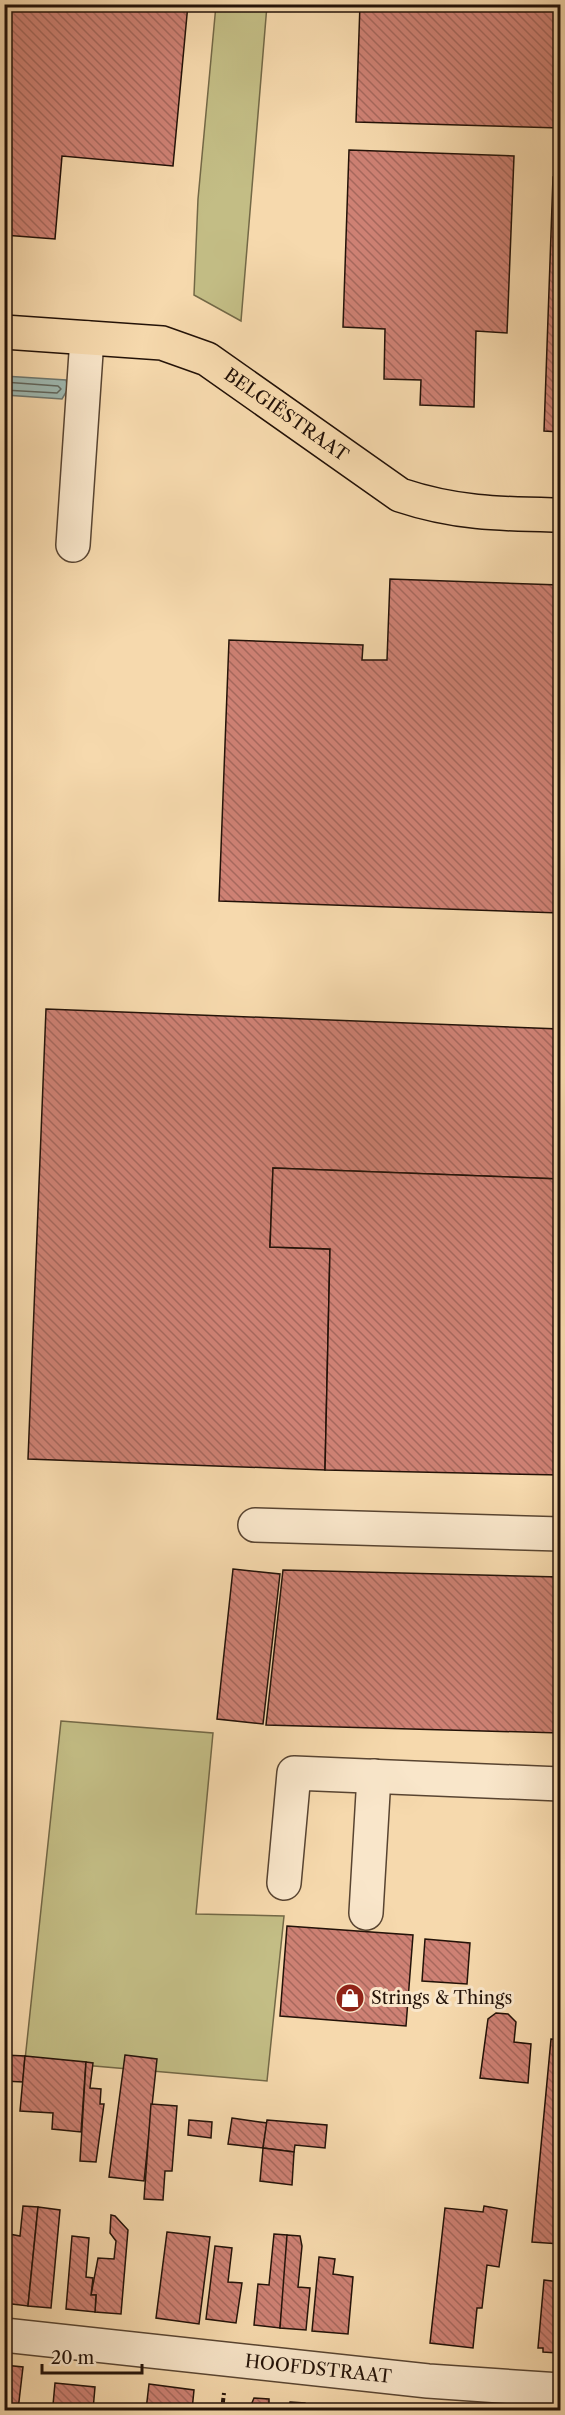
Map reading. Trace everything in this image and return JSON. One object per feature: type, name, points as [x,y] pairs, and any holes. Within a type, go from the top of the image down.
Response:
[{"type":"main road","name":"BELGIËSTRAAT","points":[[4,332],[162,343],[207,358],[400,495],[438,508],[480,513],[561,516]]},
{"type":"street","points":[[73,545],[87,338]]},
{"type":"street","points":[[255,1525],[561,1534]]},
{"type":"street","points":[[285,1883],[294,1773],[561,1784]]},
{"type":"street","points":[[366,1913],[374,1776]]},
{"type":"street","name":"HOOFDSTRAAT","points":[[4,2335],[428,2381],[561,2390]]},
{"type":"shaded area","points":[[216,5],[267,5],[241,321],[194,295],[198,199]]},
{"type":"shaded area","points":[[61,1721],[213,1733],[196,1914],[284,1916],[267,2081],[25,2060]]},
{"type":"water","points":[[4,376],[66,380],[68,389],[62,399],[5,395]]},
{"type":"building","points":[[4,4],[188,4],[173,166],[62,156],[55,239],[4,235]]},
{"type":"building","points":[[360,4],[560,4],[560,128],[356,122]]},
{"type":"building","points":[[349,150],[514,156],[507,333],[476,331],[474,407],[420,405],[421,380],[384,379],[385,329],[343,327]]},
{"type":"building","points":[[553,177],[560,177],[560,432],[544,431]]},
{"type":"building","points":[[390,579],[560,585],[560,913],[219,901],[229,640],[363,645],[362,660],[387,660]]},
{"type":"building","points":[[46,1009],[560,1029],[560,1179],[273,1168],[270,1247],[330,1249],[325,1470],[28,1459]]},
{"type":"building","points":[[273,1168],[560,1179],[560,1475],[325,1470],[330,1249],[270,1247]]},
{"type":"building","points":[[233,1569],[280,1574],[263,1724],[217,1719]]},
{"type":"building","points":[[283,1570],[560,1577],[560,1733],[266,1725]]},
{"type":"building","points":[[287,1926],[413,1935],[406,2026],[280,2016]]},
{"type":"building","points":[[425,1939],[470,1943],[467,1984],[422,1981]]},
{"type":"building","points":[[496,2013],[508,2014],[516,2022],[514,2042],[531,2044],[528,2083],[480,2078],[488,2019]]},
{"type":"building","points":[[551,2039],[560,2040],[560,2244],[532,2242]]},
{"type":"building","points":[[4,2055],[25,2056],[23,2082],[4,2081]]},
{"type":"building","points":[[125,2055],[157,2059],[144,2181],[109,2177]]},
{"type":"building","points":[[25,2056],[86,2062],[81,2132],[52,2129],[53,2113],[20,2111]]},
{"type":"building","points":[[86,2062],[93,2063],[90,2088],[101,2089],[100,2104],[104,2104],[96,2162],[80,2161]]},
{"type":"building","points":[[151,2104],[177,2106],[172,2171],[165,2171],[163,2200],[144,2199]]},
{"type":"building","points":[[232,2118],[267,2123],[263,2148],[228,2144]]},
{"type":"building","points":[[189,2120],[212,2122],[211,2138],[188,2135]]},
{"type":"building","points":[[267,2120],[327,2125],[325,2148],[295,2145],[294,2152],[263,2148]]},
{"type":"building","points":[[263,2148],[294,2152],[292,2185],[260,2181]]},
{"type":"building","points":[[23,2206],[38,2207],[28,2306],[4,2303],[9,2234],[20,2236]]},
{"type":"building","points":[[484,2206],[507,2210],[499,2267],[487,2265],[482,2308],[477,2308],[473,2348],[430,2343],[445,2208],[483,2212]]},
{"type":"building","points":[[38,2207],[60,2210],[51,2308],[28,2306]]},
{"type":"building","points":[[111,2215],[115,2216],[128,2230],[121,2314],[95,2312],[96,2295],[91,2295],[98,2258],[114,2259],[116,2241],[110,2233]]},
{"type":"building","points":[[167,2232],[210,2237],[199,2324],[156,2318]]},
{"type":"building","points":[[274,2234],[287,2235],[289,2240],[280,2328],[254,2325],[258,2284],[269,2285]]},
{"type":"building","points":[[287,2235],[300,2236],[302,2246],[298,2287],[310,2288],[306,2330],[280,2328]]},
{"type":"building","points":[[72,2236],[89,2238],[86,2277],[93,2278],[91,2295],[96,2295],[95,2312],[66,2309]]},
{"type":"building","points":[[215,2246],[232,2248],[228,2282],[242,2283],[236,2323],[206,2319]]},
{"type":"building","points":[[319,2257],[335,2259],[333,2274],[353,2277],[348,2334],[312,2331]]},
{"type":"building","points":[[544,2280],[560,2282],[560,2350],[557,2349],[557,2353],[543,2352],[543,2348],[538,2348]]},
{"type":"building","points":[[4,2365],[23,2367],[18,2410],[4,2410]]},
{"type":"building","points":[[55,2383],[95,2387],[93,2410],[55,2410],[53,2405]]},
{"type":"building","points":[[149,2384],[194,2390],[192,2410],[146,2410]]},
{"type":"building","points":[[254,2398],[269,2399],[269,2404],[279,2405],[278,2410],[249,2410]]},
{"type":"building","points":[[290,2402],[305,2403],[307,2410],[278,2410],[279,2405],[289,2406]]},
{"type":"place","name":"Strings & Things","points":[[350,1998]]}]
